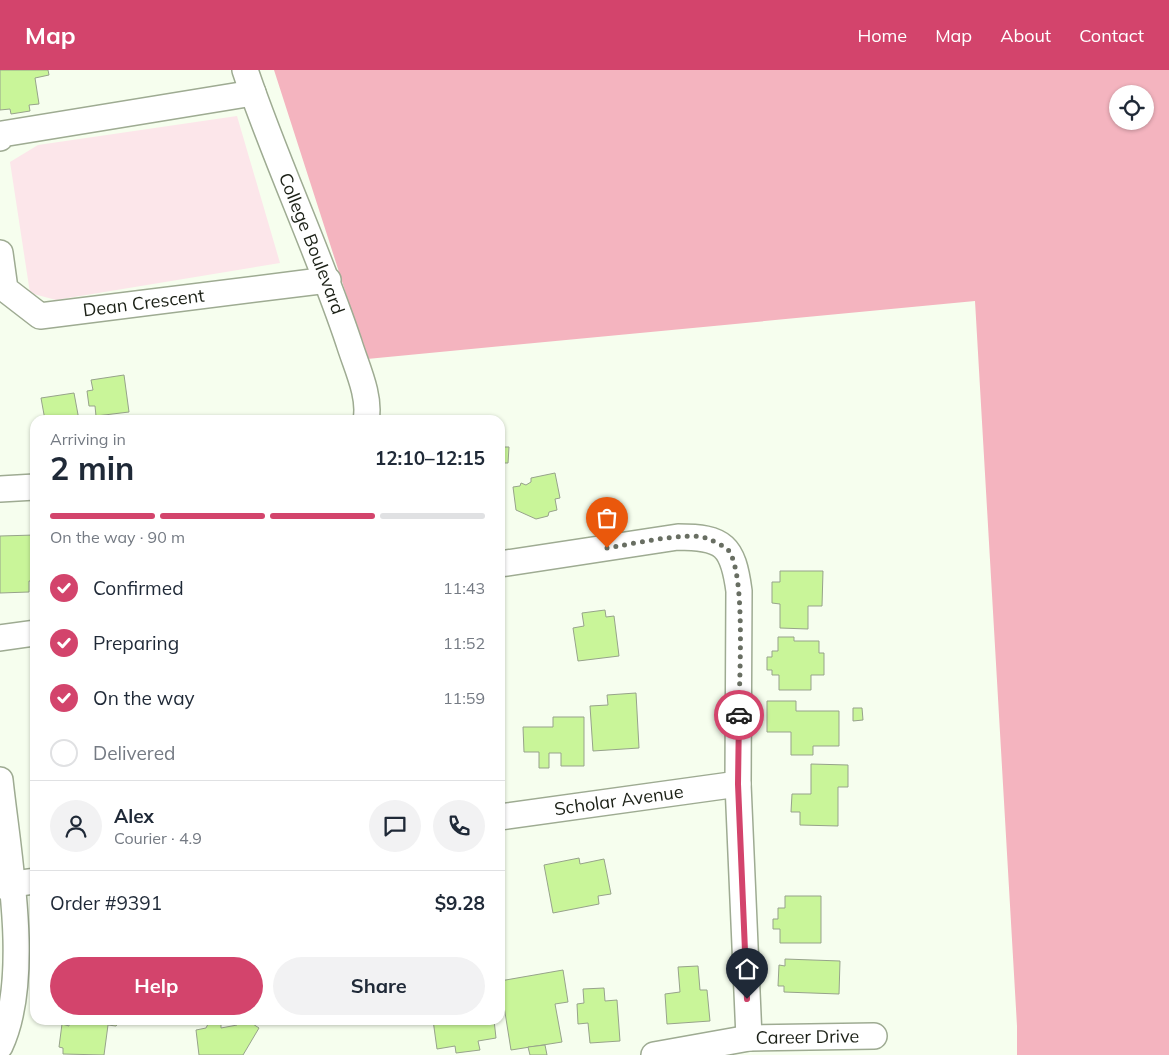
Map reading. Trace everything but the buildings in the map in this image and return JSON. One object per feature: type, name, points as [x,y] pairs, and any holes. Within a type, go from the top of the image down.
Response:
[{"type":"street","points":[[0,138],[2,134],[248,82]]},
{"type":"street","name":"College Boulevard","points":[[248,82],[328,280],[364,388],[367,415]]},
{"type":"street","name":"Dean Crescent","points":[[0,253],[5,290],[40,316],[328,280]]},
{"type":"street","points":[[0,489],[30,487]]},
{"type":"street","points":[[505,563],[678,537],[704,537],[728,549],[736,566],[739,591],[738,784],[749,1038]]},
{"type":"street","points":[[0,638],[30,634]]},
{"type":"street","points":[[0,780],[15,884],[17,961],[13,999],[0,1046]]},
{"type":"street","name":"Scholar Avenue","points":[[505,816],[738,784]]},
{"type":"street","name":"Career Drive","points":[[654,1055],[749,1038],[874,1036]]},
{"type":"shaded area","points":[[274,70],[1169,70],[1169,1055],[1017,1055],[1017,1026],[975,301],[367,359]]},
{"type":"shaded area","points":[[237,116],[280,263],[56,300],[30,293],[10,162],[38,145]]},
{"type":"way so far","points":[[607,548],[678,537],[704,537],[728,549],[736,566],[739,591],[739,715]]},
{"type":"route","points":[[739,715],[738,784],[747,999]]}]
